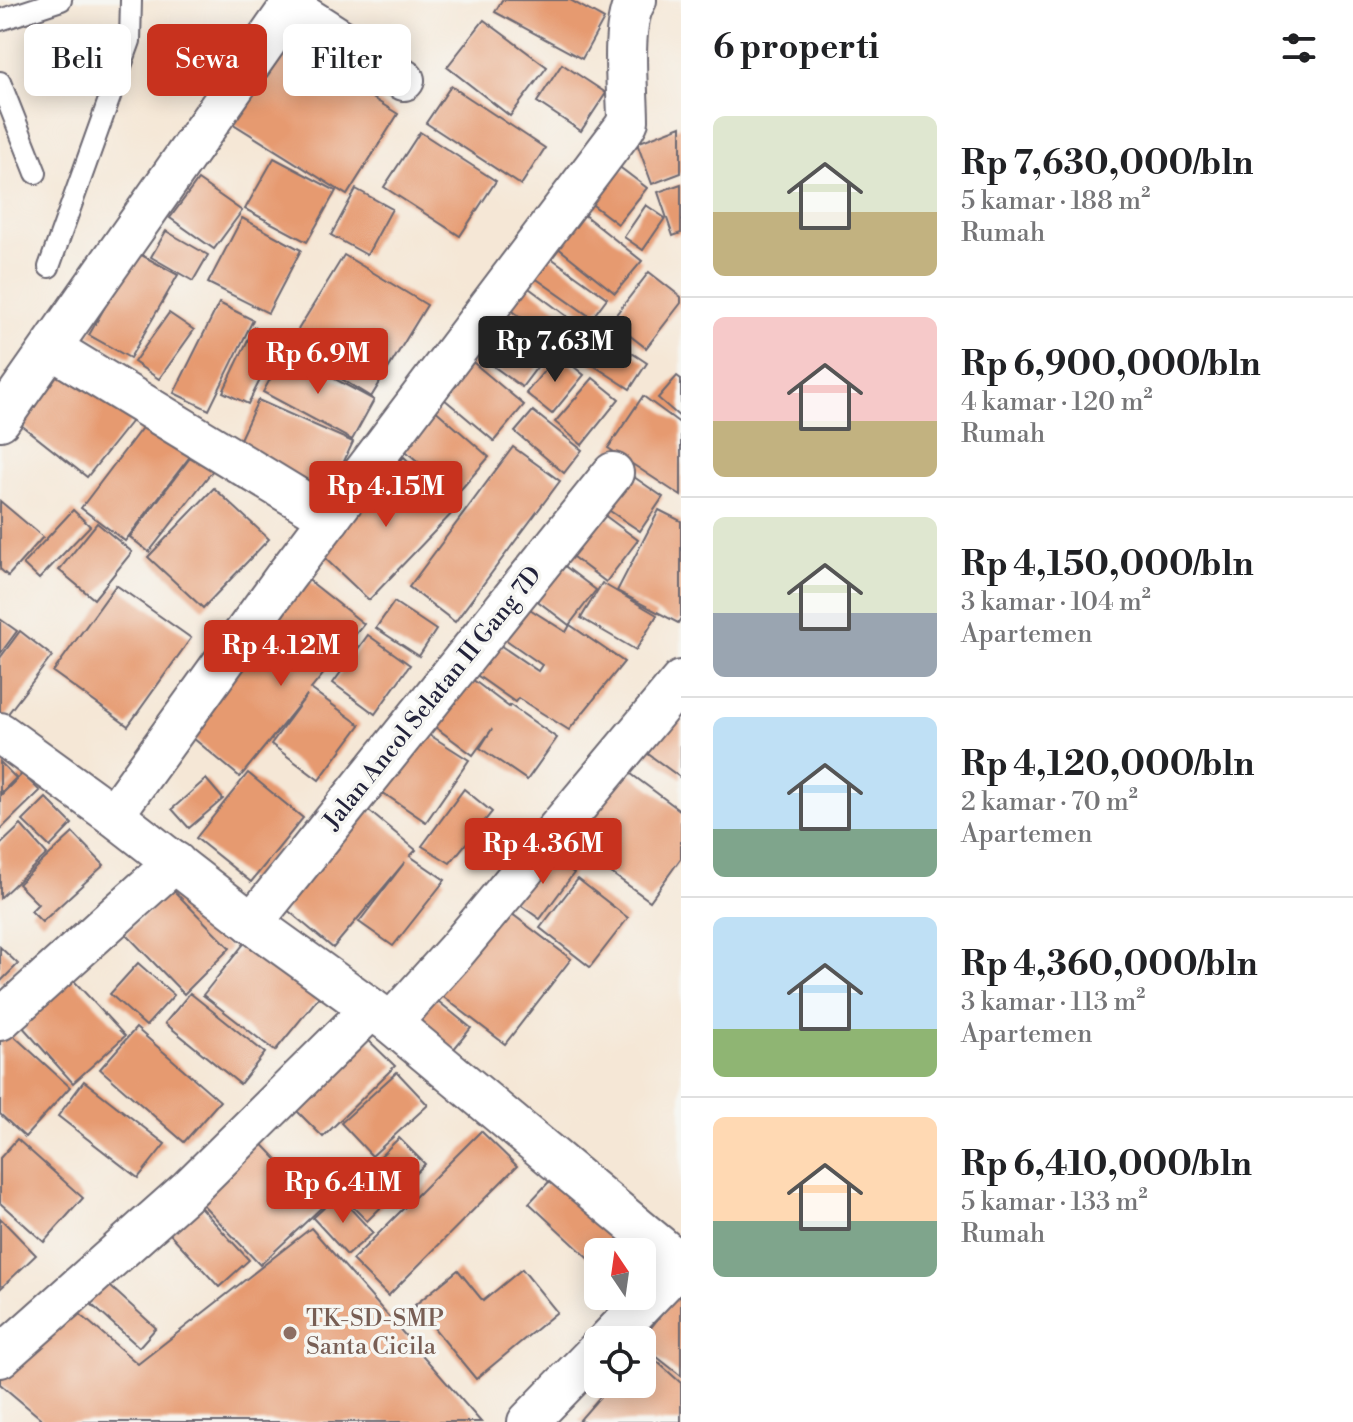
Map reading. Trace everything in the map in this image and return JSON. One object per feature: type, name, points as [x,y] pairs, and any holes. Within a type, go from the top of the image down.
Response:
[{"type":"street","points":[[113,815],[330,518],[624,128],[628,121],[628,28],[636,0]]},
{"type":"street","points":[[0,420],[293,3],[323,24]]},
{"type":"street","points":[[51,348],[330,518]]},
{"type":"street","name":"Jalan Ancol Selatan II Gang 7D","points":[[252,923],[613,473]]},
{"type":"street","points":[[0,1357],[455,952],[681,681]]},
{"type":"street","points":[[0,733],[381,1016],[681,1264],[621,1326]]},
{"type":"street","points":[[0,1020],[175,862]]},
{"type":"street","points":[[528,1422],[584,1364]]},
{"type":"lane","points":[[0,20],[61,0]]},
{"type":"lane","points":[[49,267],[130,41],[131,0]]},
{"type":"lane","points":[[0,82],[36,173]]},
{"type":"building","points":[[502,0],[570,0],[604,19],[582,59],[495,12]]},
{"type":"building","points":[[484,20],[547,67],[510,116],[447,67]]},
{"type":"building","points":[[272,35],[283,42],[283,96],[369,96],[398,114],[347,195],[219,115],[232,96],[267,96],[267,43]]},
{"type":"building","points":[[562,64],[606,93],[581,131],[537,102]]},
{"type":"building","points":[[451,86],[545,148],[521,185],[426,123]]},
{"type":"building","points":[[681,126],[681,173],[652,184],[637,143]]},
{"type":"building","points":[[420,132],[496,181],[460,236],[384,187]]},
{"type":"building","points":[[274,158],[336,191],[307,242],[245,209]]},
{"type":"building","points":[[609,159],[647,188],[618,224],[581,196]]},
{"type":"building","points":[[198,180],[242,211],[214,249],[170,218]]},
{"type":"building","points":[[681,184],[681,233],[673,236],[658,192]]},
{"type":"building","points":[[356,189],[392,209],[367,255],[331,235]]},
{"type":"building","points":[[646,205],[665,218],[643,250],[624,237]]},
{"type":"building","points":[[574,207],[642,261],[615,293],[547,239]]},
{"type":"building","points":[[242,218],[301,250],[268,313],[208,283]]},
{"type":"building","points":[[166,231],[208,255],[193,281],[151,257]]},
{"type":"building","points":[[540,250],[607,298],[592,318],[524,270]]},
{"type":"building","points":[[136,252],[178,275],[130,358],[89,335]]},
{"type":"building","points":[[344,255],[427,305],[371,397],[288,346]]},
{"type":"building","points":[[649,272],[681,297],[681,303],[646,348],[611,321]]},
{"type":"building","points":[[514,277],[580,326],[563,349],[498,300]]},
{"type":"building","points":[[219,303],[253,320],[209,410],[174,393]]},
{"type":"building","points":[[493,310],[550,350],[522,387],[467,347]]},
{"type":"building","points":[[169,313],[194,330],[159,379],[134,362]]},
{"type":"building","points":[[591,326],[647,363],[630,389],[573,352]]},
{"type":"building","points":[[254,327],[280,340],[248,404],[223,392]]},
{"type":"building","points":[[285,352],[374,400],[352,440],[263,392]]},
{"type":"building","points":[[462,353],[524,405],[494,441],[431,388]]},
{"type":"building","points":[[558,354],[584,375],[552,414],[526,393]]},
{"type":"building","points":[[64,360],[135,417],[87,477],[16,421]]},
{"type":"building","points":[[677,376],[681,379],[681,418],[658,398]]},
{"type":"building","points":[[593,378],[619,399],[582,445],[555,422]]},
{"type":"building","points":[[643,396],[681,424],[681,496],[608,448]]},
{"type":"building","points":[[258,400],[353,442],[328,496],[234,452]]},
{"type":"building","points":[[425,401],[489,457],[456,495],[392,439]]},
{"type":"building","points":[[533,411],[582,450],[564,473],[515,432]]},
{"type":"building","points":[[154,412],[198,446],[125,541],[81,508]]},
{"type":"building","points":[[513,447],[560,481],[455,622],[409,587]]},
{"type":"building","points":[[193,454],[213,470],[149,552],[130,537]]},
{"type":"building","points":[[404,457],[457,508],[369,600],[315,549]]},
{"type":"building","points":[[618,466],[663,497],[640,531],[595,501]]},
{"type":"building","points":[[214,488],[269,539],[203,608],[148,557]]},
{"type":"building","points":[[0,501],[43,537],[8,576],[0,569]]},
{"type":"building","points":[[592,506],[638,540],[606,582],[560,547]]},
{"type":"building","points":[[73,510],[90,526],[39,579],[23,564]]},
{"type":"building","points":[[659,510],[681,521],[681,618],[678,623],[617,591]]},
{"type":"building","points":[[97,523],[132,552],[94,599],[59,570]]},
{"type":"building","points":[[549,554],[596,590],[569,625],[522,589]]},
{"type":"building","points":[[301,574],[364,624],[311,689],[360,725],[319,780],[271,744],[307,695],[240,777],[181,728]]},
{"type":"building","points":[[602,583],[657,615],[636,650],[581,618]]},
{"type":"building","points":[[116,585],[191,638],[128,726],[53,672]]},
{"type":"building","points":[[514,599],[566,632],[570,625],[624,662],[569,730],[518,698],[515,702],[461,664],[485,635],[538,671],[542,665],[492,630]]},
{"type":"building","points":[[394,602],[436,630],[419,656],[376,628]]},
{"type":"building","points":[[0,619],[17,631],[0,654]]},
{"type":"building","points":[[20,631],[52,656],[0,724],[0,658]]},
{"type":"building","points":[[368,635],[410,665],[375,714],[333,683]]},
{"type":"building","points":[[460,670],[557,738],[527,780],[480,748],[492,729],[473,755],[423,718]]},
{"type":"building","points":[[681,693],[681,778],[640,748]]},
{"type":"building","points":[[414,725],[469,760],[426,822],[373,786]]},
{"type":"building","points":[[0,762],[16,778],[0,794]]},
{"type":"building","points":[[619,765],[681,811],[681,858],[650,901],[563,838]]},
{"type":"building","points":[[248,773],[303,818],[251,882],[196,838]]},
{"type":"building","points":[[22,774],[40,791],[0,830],[0,796]]},
{"type":"building","points":[[206,779],[223,799],[189,828],[172,809]]},
{"type":"building","points":[[464,789],[492,812],[450,863],[422,846]]},
{"type":"building","points":[[46,798],[72,824],[50,847],[23,821]]},
{"type":"building","points":[[357,801],[416,850],[410,856],[445,880],[393,946],[359,922],[405,862],[333,948],[273,898]]},
{"type":"building","points":[[21,825],[47,854],[0,898],[0,845]]},
{"type":"building","points":[[73,833],[104,865],[42,922],[31,911],[38,904],[18,884]]},
{"type":"building","points":[[546,853],[574,873],[540,919],[512,899]]},
{"type":"building","points":[[578,879],[628,918],[590,967],[540,928]]},
{"type":"building","points":[[172,889],[230,948],[184,994],[126,934]]},
{"type":"building","points":[[503,907],[571,959],[505,1044],[437,992]]},
{"type":"building","points":[[247,940],[319,997],[275,1051],[203,995]]},
{"type":"building","points":[[0,947],[18,964],[0,982]]},
{"type":"building","points":[[138,963],[174,995],[146,1026],[110,994]]},
{"type":"building","points":[[63,969],[125,1036],[73,1083],[12,1015]]},
{"type":"building","points":[[190,993],[265,1053],[240,1084],[165,1023]]},
{"type":"building","points":[[433,997],[471,1028],[449,1055],[411,1024]]},
{"type":"building","points":[[3,1026],[70,1087],[25,1137],[0,1114],[0,1029]]},
{"type":"building","points":[[136,1028],[220,1101],[184,1142],[100,1069]]},
{"type":"building","points":[[361,1033],[395,1066],[323,1137],[289,1103]]},
{"type":"building","points":[[397,1072],[428,1105],[372,1156],[341,1123]]},
{"type":"building","points":[[84,1081],[165,1144],[138,1178],[58,1116]]},
{"type":"building","points":[[481,1131],[517,1166],[388,1296],[352,1260]]},
{"type":"building","points":[[254,1135],[322,1207],[260,1265],[192,1193]]},
{"type":"building","points":[[399,1138],[425,1164],[367,1221],[341,1195]]},
{"type":"building","points":[[17,1139],[83,1198],[44,1242],[0,1203],[0,1158]]},
{"type":"building","points":[[561,1169],[634,1238],[584,1238],[584,1254],[529,1203]]},
{"type":"building","points":[[338,1195],[373,1233],[347,1255],[313,1218]]},
{"type":"building","points":[[191,1197],[249,1260],[219,1287],[161,1224]]},
{"type":"building","points":[[0,1218],[36,1255],[0,1289]]},
{"type":"building","name":"TK-SD-SMP Santa Cicila","points":[[311,1228],[481,1422],[45,1422],[0,1384],[0,1369],[66,1302],[138,1364]]},
{"type":"building","points":[[522,1269],[557,1312],[476,1379],[415,1305],[458,1270],[483,1301]]},
{"type":"building","points":[[100,1277],[156,1328],[139,1347],[82,1296]]},
{"type":"building","points":[[681,1290],[681,1376],[656,1356],[656,1326],[652,1326]]},
{"type":"building","points":[[656,1361],[681,1383],[681,1422],[578,1422],[599,1398],[656,1398]]},
{"type":"place","name":"TK-SD-SMP Santa Cicila","points":[[290,1333]]}]
